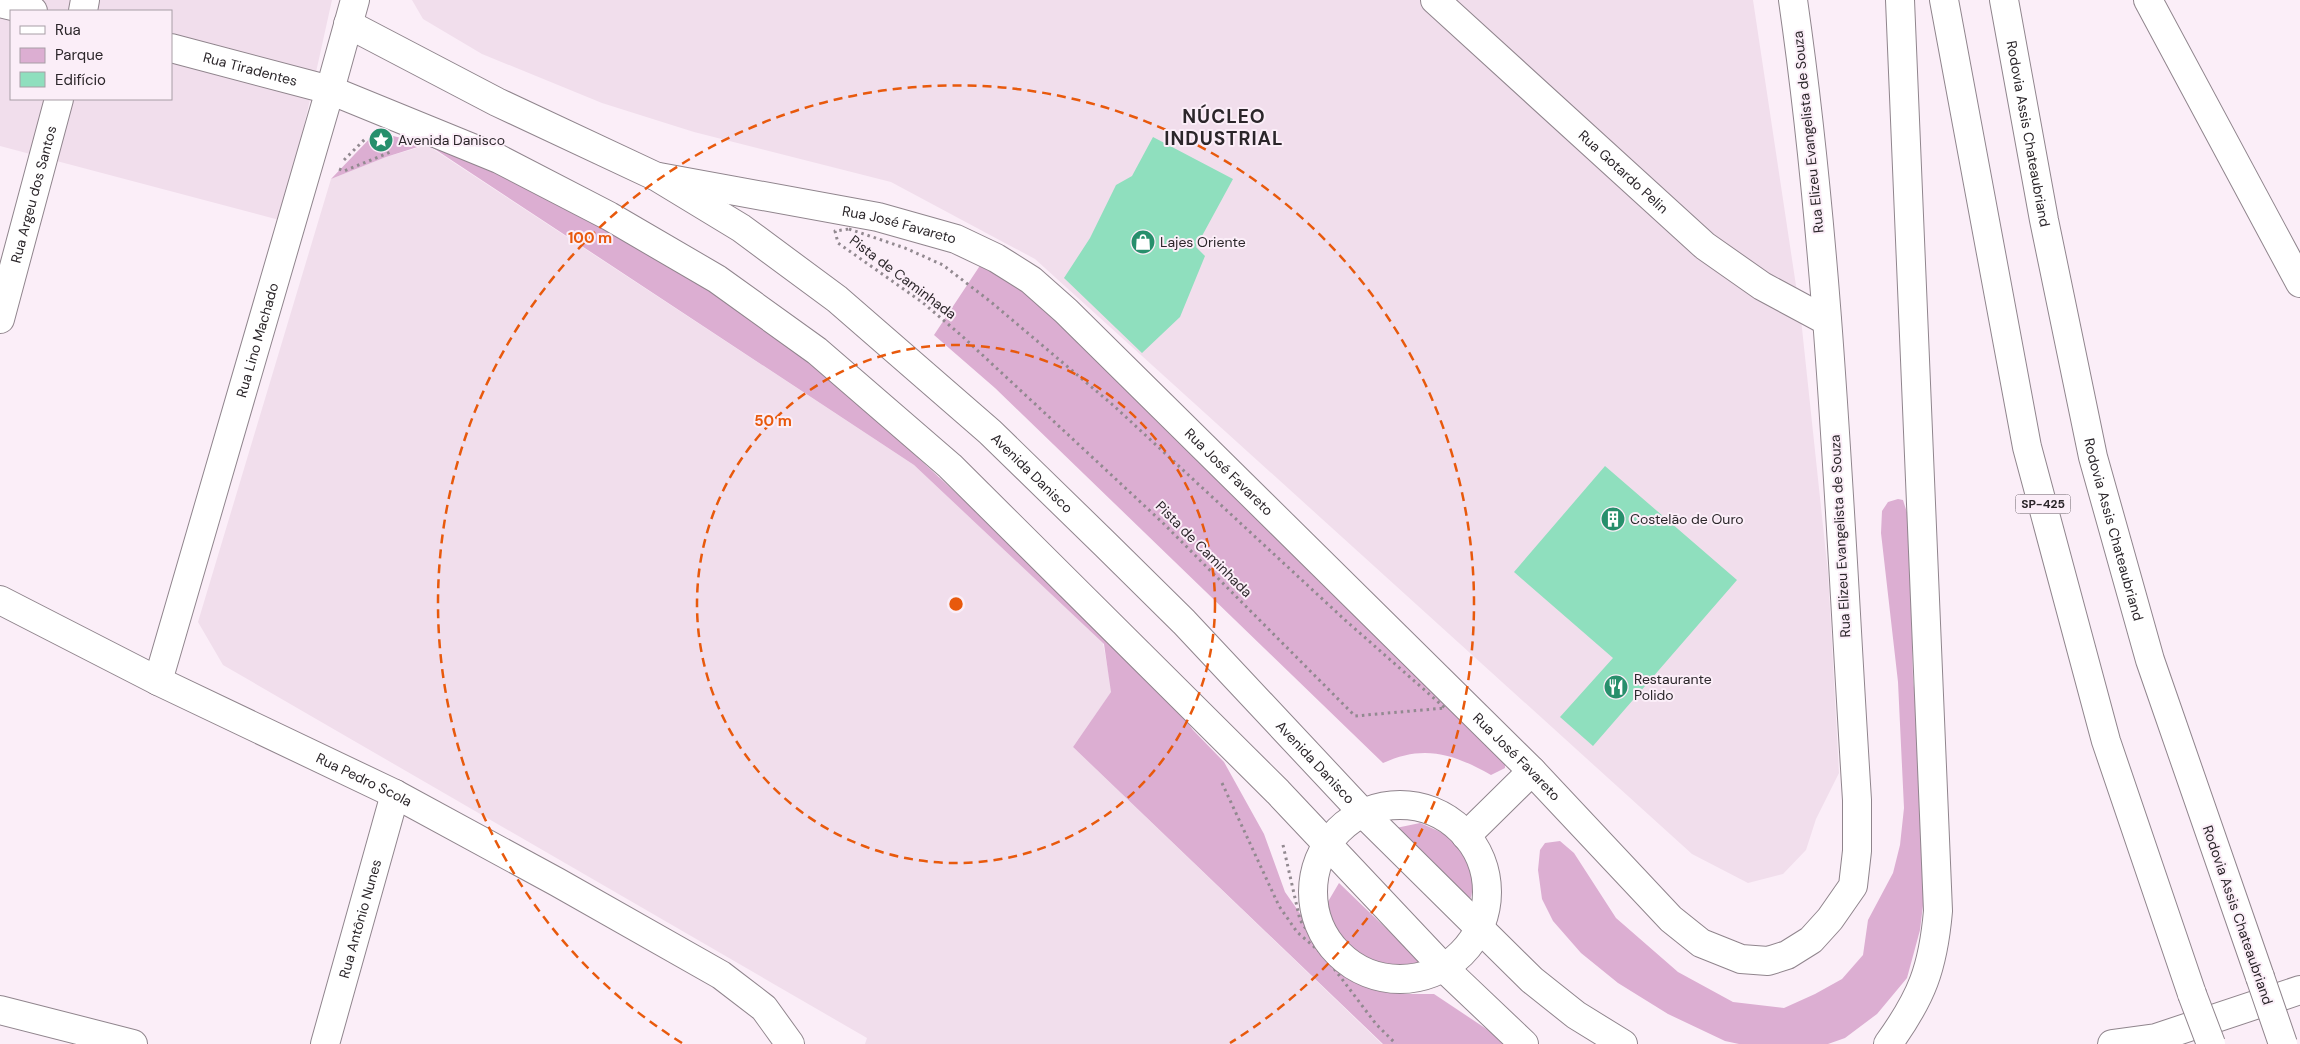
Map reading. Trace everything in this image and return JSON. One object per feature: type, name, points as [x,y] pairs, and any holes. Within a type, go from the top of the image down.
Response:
[{"type":"main road","name":"Rua Gotardo Pelin","points":[[1435,0],[1705,246],[1762,286],[1827,321]]},
{"type":"main road","name":"Rua Elizeu Evangelista de Souza","points":[[1701,943],[1741,959],[1768,961],[1787,955],[1811,940],[1830,919],[1853,886],[1857,851],[1856,800],[1827,321],[1804,76],[1793,0]]},
{"type":"main road","points":[[1888,1044],[1920,994],[1934,949],[1938,911],[1900,0]]},
{"type":"main road","name":"SP-425","points":[[1944,0],[2027,447],[2106,741],[2210,1044]]},
{"type":"main road","name":"Rodovia Assis Chateaubriand","points":[[2004,0],[2044,220],[2093,457],[2150,660],[2283,1044]]},
{"type":"main road","points":[[2148,0],[2300,283]]},
{"type":"main road","points":[[0,3],[29,10]]},
{"type":"main road","name":"Rua Lino Machado","points":[[158,681],[352,12]]},
{"type":"main road","name":"Avenida Danisco","points":[[352,12],[497,102],[657,177],[741,228],[837,299],[990,432],[1184,622],[1363,813],[1532,980],[1576,1015],[1623,1044]]},
{"type":"main road","name":"Rua Tiradentes","points":[[172,48],[330,90]]},
{"type":"main road","points":[[330,90],[499,159],[609,216],[717,279],[817,350],[950,466],[1265,779],[1444,968],[1524,1044]]},
{"type":"main road","name":"Rua Argeu dos Santos","points":[[0,319],[59,100]]},
{"type":"main road","name":"Rua José Favareto","points":[[657,177],[878,217],[956,239],[996,258],[1030,280],[1073,318],[1532,771],[1672,919],[1701,943]]},
{"type":"main road","name":"Rua Pedro Scola","points":[[0,600],[158,681],[395,794],[557,882],[721,975],[764,1008],[790,1044]]},
{"type":"main road","points":[[1466,836],[1532,771]]},
{"type":"main road","name":"Rua Antônio Nunes","points":[[325,1044],[395,794]]},
{"type":"main road","points":[[1407,805],[1429,810],[1449,821],[1466,836],[1478,854],[1486,875],[1487,897],[1485,914],[1480,930],[1461,955],[1444,968],[1420,978],[1394,979],[1369,974],[1346,961],[1329,942],[1317,918],[1313,893],[1316,867],[1327,844],[1343,826],[1363,813],[1385,806],[1407,805]]},
{"type":"main road","points":[[2112,1044],[2156,1038],[2300,990]]},
{"type":"main road","points":[[0,1010],[133,1044]]},
{"type":"path","points":[[371,132],[340,163],[341,171],[400,149]]},
{"type":"path","name":"Pista de Caminhada","points":[[849,229],[906,248],[943,265],[975,290],[1114,406],[1345,620],[1445,708],[1355,716],[1163,523],[950,326],[922,302],[838,243],[835,231],[849,229]]},
{"type":"path","points":[[1219,777],[1279,906],[1297,932],[1323,954]]},
{"type":"path","points":[[1282,843],[1300,920],[1376,1024],[1396,1044]]},
{"type":"shaded area","points":[[0,0],[332,0],[283,221],[0,146]]},
{"type":"shaded area","points":[[412,0],[1753,0],[1801,319],[1828,573],[1839,773],[1816,819],[1806,850],[1783,874],[1748,883],[1692,854],[1035,259],[891,182],[694,132],[602,103],[482,54],[423,19]]},
{"type":"shaded area","points":[[427,145],[914,465],[1103,643],[1112,691],[1073,747],[1382,1044],[865,1044],[867,1038],[223,665],[198,622],[331,179],[386,157]]},
{"type":"green space","points":[[376,132],[427,144],[386,157],[331,179]]},
{"type":"green space","points":[[427,144],[539,192],[714,292],[836,382],[1153,675],[1193,730],[1224,762],[1264,834],[1285,892],[1320,942],[1344,967],[1370,986],[1405,994],[1434,994],[1509,1044],[1383,1044],[1073,747],[1111,692],[1104,644],[914,465]]},
{"type":"green space","points":[[983,261],[1061,316],[1114,378],[1342,604],[1505,753],[1505,768],[1491,775],[1451,757],[1425,753],[1398,757],[1383,763],[995,388],[934,335]]},
{"type":"green space","points":[[1898,499],[1903,500],[1909,519],[1913,679],[1931,840],[1920,930],[1907,978],[1877,1014],[1845,1038],[1828,1044],[1739,1044],[1725,1041],[1668,1014],[1618,983],[1581,953],[1553,921],[1542,899],[1538,870],[1540,850],[1545,843],[1560,841],[1574,853],[1616,918],[1678,972],[1733,1002],[1784,1008],[1842,979],[1863,955],[1868,920],[1893,873],[1900,845],[1904,808],[1898,682],[1881,533],[1882,511],[1888,502]]},
{"type":"green space","points":[[1420,823],[1450,839],[1463,855],[1468,865],[1473,885],[1472,895],[1468,904],[1396,828]]},
{"type":"green space","points":[[1339,883],[1420,961],[1403,971],[1392,972],[1371,966],[1352,953],[1337,936],[1329,922],[1326,905]]},
{"type":"building","name":"Lajes Oriente","points":[[1153,137],[1233,179],[1196,247],[1205,256],[1180,317],[1142,353],[1064,278],[1090,238],[1116,185],[1132,176]]},
{"type":"building","name":"Costelão de Ouro","points":[[1605,466],[1737,580],[1593,746],[1560,717],[1613,658],[1514,572]]},
{"type":"place","name":"Avenida Danisco","points":[[381,140]]},
{"type":"place","name":"Lajes Oriente","points":[[1143,242]]},
{"type":"place","name":"Costelão de Ouro","points":[[1613,519]]},
{"type":"place","name":"Restaurante Polido","points":[[1616,687]]},
{"type":"district","name":"NÚCLEO INDUSTRIAL","points":[[1224,127]]}]
